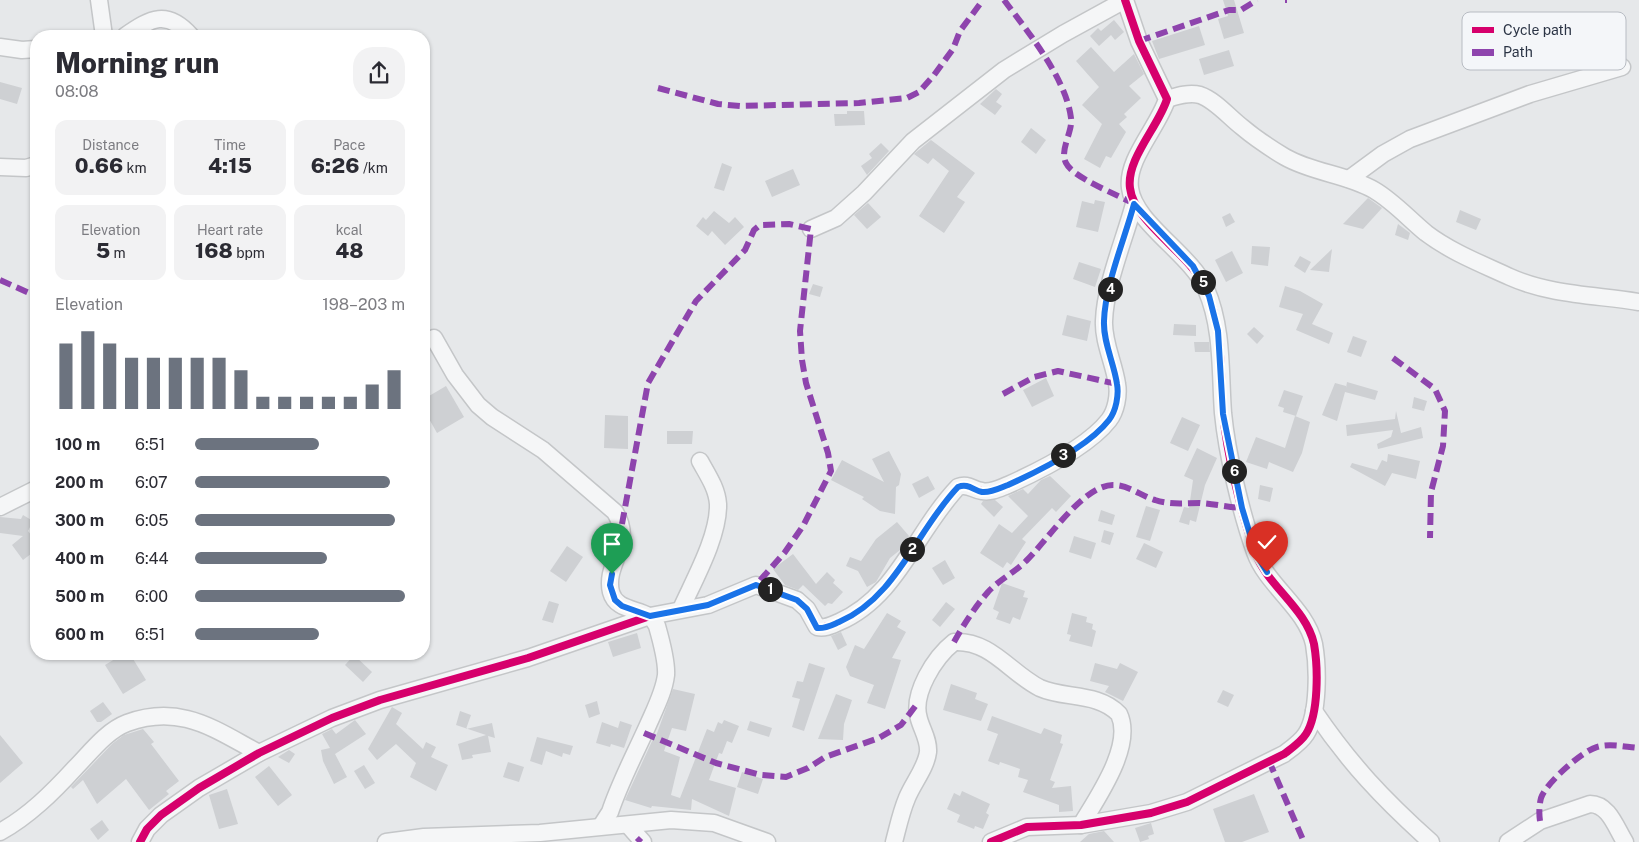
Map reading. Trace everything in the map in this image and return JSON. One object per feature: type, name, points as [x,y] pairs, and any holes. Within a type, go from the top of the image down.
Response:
[{"type":"street","points":[[99,0],[103,30]]},
{"type":"street","points":[[811,229],[836,218],[864,194],[914,141],[1004,70],[1063,34],[1125,0],[1139,41],[1167,99],[1163,112],[1144,142],[1131,173],[1130,189],[1134,204],[1193,266],[1209,296],[1218,331],[1223,414],[1242,508],[1260,563],[1300,618],[1313,643],[1316,673],[1314,711],[1307,733],[1296,746],[1284,754],[1195,798],[1150,813],[991,842]]},
{"type":"street","points":[[135,30],[154,19],[162,18],[181,25],[186,30]]},
{"type":"street","points":[[0,47],[30,50]]},
{"type":"street","points":[[1350,179],[1383,154],[1410,139],[1530,94],[1612,70]]},
{"type":"street","points":[[1167,99],[1189,94],[1208,99],[1244,129],[1287,158],[1317,171],[1350,179],[1374,190],[1426,232],[1448,247],[1511,278],[1540,288],[1639,302]]},
{"type":"street","points":[[0,166],[26,168],[30,166]]},
{"type":"street","points":[[140,842],[147,830],[161,815],[199,788],[259,752],[300,732],[380,700],[528,658],[650,616],[708,605],[756,585],[797,600],[807,609],[817,628],[834,624],[853,616],[876,599],[958,487],[968,486],[981,492],[989,492],[1003,487],[1068,452],[1095,435],[1110,418],[1117,398],[1117,384],[1107,346],[1104,321],[1112,279],[1134,204]]},
{"type":"street","points":[[434,338],[455,375],[478,405],[492,417],[543,450],[615,512],[622,524],[623,534],[610,585],[612,595],[622,606],[650,616],[656,624],[666,671],[655,710],[610,812],[601,826]]},
{"type":"street","points":[[681,609],[716,524],[718,503],[716,494],[713,484],[700,461]]},
{"type":"street","points":[[0,507],[30,492]]},
{"type":"street","points":[[894,842],[904,805],[928,753],[926,738],[918,718],[917,704],[920,692],[941,654],[954,642],[972,643],[984,648],[1040,688],[1089,698],[1119,714],[1123,726],[1120,749],[1109,776],[1081,825]]},
{"type":"street","points":[[1314,711],[1353,766],[1391,806],[1431,842]]},
{"type":"street","points":[[0,832],[16,823],[40,804],[104,738],[126,724],[156,716],[187,719],[220,732],[259,752]]},
{"type":"street","points":[[1508,842],[1540,821],[1590,804],[1598,804],[1604,808],[1625,842]]},
{"type":"street","points":[[386,842],[540,833],[671,820],[704,820],[727,826],[767,842]]},
{"type":"street","points":[[628,825],[643,842]]},
{"type":"building","points":[[1223,0],[1234,0],[1244,33],[1224,39],[1218,19],[1228,16]]},
{"type":"building","points":[[1114,20],[1124,32],[1115,40],[1111,35],[1099,46],[1090,36],[1098,28],[1101,31]]},
{"type":"building","points":[[1199,26],[1205,45],[1159,59],[1152,41]]},
{"type":"building","points":[[1091,47],[1114,72],[1134,54],[1144,74],[1129,86],[1141,98],[1124,114],[1127,117],[1119,124],[1126,132],[1111,158],[1106,156],[1100,168],[1084,159],[1102,124],[1082,105],[1099,87],[1076,61]]},
{"type":"building","points":[[1229,50],[1234,66],[1204,75],[1199,59]]},
{"type":"building","points":[[0,82],[22,88],[17,104],[0,99]]},
{"type":"building","points":[[996,89],[1002,94],[996,102],[1002,106],[995,115],[980,104]]},
{"type":"building","points":[[847,111],[864,111],[865,125],[835,126],[834,114],[847,114]]},
{"type":"building","points":[[1031,128],[1046,140],[1036,154],[1021,142]]},
{"type":"building","points":[[931,140],[975,173],[957,197],[965,202],[944,233],[919,216],[949,171],[933,158],[928,164],[914,154]]},
{"type":"building","points":[[881,143],[889,151],[867,175],[861,166],[872,158],[869,154]]},
{"type":"building","points":[[722,163],[732,167],[724,191],[714,188]]},
{"type":"building","points":[[793,169],[800,185],[772,197],[765,181]]},
{"type":"building","points":[[1368,198],[1382,208],[1363,229],[1343,224]]},
{"type":"building","points":[[1095,200],[1105,202],[1098,232],[1076,227],[1082,201],[1094,204]]},
{"type":"building","points":[[868,203],[881,217],[867,229],[854,215]]},
{"type":"building","points":[[1460,210],[1481,219],[1476,230],[1456,222]]},
{"type":"building","points":[[714,211],[729,223],[735,217],[744,227],[725,245],[712,231],[708,236],[696,226],[703,217],[706,220]]},
{"type":"building","points":[[1230,213],[1235,222],[1226,227],[1222,217]]},
{"type":"building","points":[[1398,224],[1410,233],[1408,240],[1395,235]]},
{"type":"building","points":[[1252,246],[1270,247],[1268,266],[1251,264]]},
{"type":"building","points":[[1332,249],[1329,272],[1310,270]]},
{"type":"building","points":[[1232,251],[1243,273],[1226,282],[1215,260]]},
{"type":"building","points":[[1300,256],[1311,262],[1305,273],[1294,266]]},
{"type":"building","points":[[1079,262],[1101,269],[1095,287],[1073,279]]},
{"type":"building","points":[[813,284],[823,287],[820,297],[809,294]]},
{"type":"building","points":[[1285,286],[1300,291],[1323,304],[1312,324],[1333,333],[1329,344],[1296,330],[1303,314],[1279,307]]},
{"type":"building","points":[[1067,315],[1091,321],[1087,341],[1062,335]]},
{"type":"building","points":[[1174,324],[1196,325],[1196,336],[1173,335]]},
{"type":"building","points":[[1254,327],[1264,336],[1257,344],[1247,334]]},
{"type":"building","points":[[1353,336],[1367,341],[1361,357],[1347,352]]},
{"type":"building","points":[[1194,342],[1209,342],[1210,352],[1195,352]]},
{"type":"building","points":[[1046,378],[1054,396],[1032,407],[1023,390]]},
{"type":"building","points":[[1347,382],[1378,391],[1375,400],[1345,392],[1337,421],[1322,415],[1335,383],[1346,386],[1346,388]]},
{"type":"building","points":[[446,386],[464,417],[437,433],[430,421],[430,395]]},
{"type":"building","points":[[1284,390],[1303,396],[1296,416],[1283,412],[1284,408],[1278,406]]},
{"type":"building","points":[[1414,397],[1427,401],[1424,411],[1412,408]]},
{"type":"building","points":[[1396,411],[1401,433],[1421,427],[1423,438],[1378,449],[1377,444],[1391,437],[1393,430],[1347,436],[1346,425],[1395,419]]},
{"type":"building","points":[[605,415],[628,416],[628,449],[604,448]]},
{"type":"building","points":[[1295,416],[1310,422],[1302,453],[1293,472],[1269,462],[1267,469],[1246,462],[1256,437],[1285,448]]},
{"type":"building","points":[[1182,417],[1200,425],[1188,451],[1170,443]]},
{"type":"building","points":[[667,431],[693,431],[692,444],[667,444]]},
{"type":"building","points":[[1197,448],[1217,458],[1205,485],[1196,522],[1190,520],[1189,525],[1179,522],[1184,507],[1189,508],[1193,480],[1184,476]]},
{"type":"building","points":[[889,451],[901,474],[899,485],[896,487],[895,514],[880,511],[862,499],[864,497],[831,480],[842,460],[884,482],[872,459]]},
{"type":"building","points":[[1388,454],[1420,461],[1416,479],[1392,473],[1385,486],[1350,467],[1352,463],[1377,470],[1382,460],[1387,462]]},
{"type":"building","points":[[928,476],[935,489],[919,498],[912,484]]},
{"type":"building","points":[[1050,476],[1071,496],[1056,512],[1052,508],[1022,539],[1026,542],[1011,565],[1007,562],[1003,568],[980,553],[999,524],[1012,533],[1028,516],[1008,496],[1023,489],[1028,494],[1041,480]]},
{"type":"building","points":[[1260,485],[1273,488],[1270,502],[1258,499]]},
{"type":"building","points":[[995,500],[1003,507],[994,517],[981,504],[983,501]]},
{"type":"building","points":[[1146,506],[1160,510],[1150,541],[1136,537]]},
{"type":"building","points":[[1101,510],[1115,515],[1112,525],[1098,521]]},
{"type":"building","points":[[23,515],[30,519],[28,531],[30,534],[30,555],[23,560],[12,545],[23,536],[0,533],[0,517],[21,519]]},
{"type":"building","points":[[897,522],[909,536],[900,550],[890,558],[876,582],[867,587],[858,571],[846,566],[850,557],[861,561],[876,539]]},
{"type":"building","points":[[1104,530],[1114,533],[1110,545],[1101,542]]},
{"type":"building","points":[[1074,536],[1096,543],[1091,559],[1069,552]]},
{"type":"building","points":[[1144,543],[1163,552],[1156,568],[1136,559]]},
{"type":"building","points":[[567,546],[583,557],[566,582],[550,571]]},
{"type":"building","points":[[793,554],[816,584],[827,572],[835,580],[833,583],[843,592],[832,604],[828,603],[825,606],[803,585],[798,590],[785,585],[773,569]]},
{"type":"building","points":[[945,560],[955,578],[943,585],[932,568]]},
{"type":"building","points":[[1002,583],[1025,591],[1023,597],[1028,598],[1020,620],[1013,617],[1010,624],[996,619],[999,612],[993,609]]},
{"type":"building","points":[[549,601],[559,604],[553,623],[542,620]]},
{"type":"building","points":[[946,602],[955,609],[940,627],[932,620]]},
{"type":"building","points":[[887,613],[901,621],[897,627],[906,632],[892,658],[901,660],[885,709],[867,703],[874,685],[850,676],[846,667],[855,645],[864,649]]},
{"type":"building","points":[[1072,613],[1087,617],[1086,622],[1093,624],[1092,629],[1096,631],[1092,647],[1069,641],[1071,635],[1067,634]]},
{"type":"building","points":[[841,632],[847,645],[838,650],[831,636]]},
{"type":"building","points":[[637,633],[641,648],[613,657],[608,642]]},
{"type":"building","points":[[113,660],[134,660],[146,680],[123,694],[105,665]]},
{"type":"building","points":[[350,660],[359,660],[372,672],[363,682],[345,665]]},
{"type":"building","points":[[809,663],[825,668],[804,731],[792,727],[800,699],[792,697],[797,681],[803,682]]},
{"type":"building","points":[[1095,663],[1117,669],[1120,663],[1138,672],[1123,701],[1105,692],[1109,686],[1090,681]]},
{"type":"building","points":[[951,684],[977,693],[975,699],[988,704],[981,721],[943,710]]},
{"type":"building","points":[[673,689],[695,694],[686,731],[672,728],[664,751],[680,757],[671,795],[680,798],[707,729],[714,732],[718,722],[722,724],[724,720],[739,726],[732,743],[727,741],[722,754],[719,753],[709,780],[736,788],[729,816],[692,799],[691,810],[652,806],[651,808],[625,800],[653,739],[655,739]]},
{"type":"building","points":[[1223,690],[1234,695],[1228,707],[1217,702]]},
{"type":"building","points":[[836,694],[852,700],[844,724],[843,740],[818,739]]},
{"type":"building","points":[[597,701],[600,714],[589,718],[585,705]]},
{"type":"building","points":[[103,702],[112,714],[101,722],[97,722],[90,711]]},
{"type":"building","points":[[392,707],[402,713],[396,724],[423,749],[426,742],[436,747],[431,757],[448,765],[436,791],[410,777],[416,763],[396,744],[377,760],[368,749]]},
{"type":"building","points":[[460,711],[471,715],[466,728],[456,725]]},
{"type":"building","points":[[992,716],[1041,734],[1044,728],[1062,735],[1060,743],[1063,744],[1050,780],[1055,782],[1052,788],[1071,786],[1073,811],[1059,812],[1059,805],[1023,792],[1028,780],[1018,777],[1020,769],[1000,762],[999,765],[988,761],[998,734],[987,730]]},
{"type":"building","points":[[355,720],[366,734],[335,754],[347,777],[334,784],[323,761],[321,750],[330,748],[322,734],[332,729],[336,734]]},
{"type":"building","points":[[620,721],[632,725],[624,748],[611,744],[610,747],[596,743],[602,722],[618,728]]},
{"type":"building","points":[[750,721],[772,728],[769,737],[747,730]]},
{"type":"building","points":[[492,723],[495,738],[488,736],[491,752],[472,755],[473,758],[462,760],[458,744],[486,735],[467,729]]},
{"type":"building","points":[[143,729],[154,742],[151,744],[179,781],[166,791],[169,794],[149,810],[126,779],[97,804],[83,780],[73,789],[71,787],[112,744],[124,735]]},
{"type":"building","points":[[0,735],[23,763],[0,783]]},
{"type":"building","points":[[537,737],[573,746],[570,755],[563,753],[562,757],[546,751],[542,765],[530,761]]},
{"type":"building","points":[[289,750],[295,754],[289,763],[278,757]]},
{"type":"building","points":[[508,762],[524,767],[519,782],[503,777]]},
{"type":"building","points":[[364,765],[375,783],[365,789],[354,771]]},
{"type":"building","points":[[269,766],[292,795],[278,806],[255,777]]},
{"type":"building","points":[[742,772],[763,779],[758,794],[737,787]]},
{"type":"building","points":[[227,789],[238,824],[219,829],[209,795]]},
{"type":"building","points":[[962,791],[990,804],[986,813],[989,815],[983,829],[975,826],[974,829],[957,822],[960,815],[947,809],[954,793],[960,796]]},
{"type":"building","points":[[1254,794],[1269,832],[1242,842],[1225,842],[1213,809]]},
{"type":"building","points":[[102,820],[109,830],[98,840],[90,829]]},
{"type":"building","points":[[1151,823],[1154,834],[1148,836],[1149,839],[1140,842],[1135,828]]},
{"type":"building","points":[[1104,831],[1114,842],[1080,842],[1089,834]]},
{"type":"marked path","points":[[658,88],[718,104],[740,106],[859,103],[907,98],[919,92],[934,75],[953,49],[960,31],[983,0]]},
{"type":"marked path","points":[[1004,0],[1045,56],[1062,87],[1071,118],[1064,152],[1066,163],[1077,174],[1134,204]]},
{"type":"marked path","points":[[1139,41],[1229,10],[1241,10],[1257,0]]},
{"type":"marked path","points":[[622,524],[648,383],[696,301],[745,250],[754,230],[760,225],[789,224],[811,229],[800,331],[802,360],[806,383],[828,453],[831,471],[803,526],[785,552],[756,585]]},
{"type":"marked path","points":[[0,280],[30,293]]},
{"type":"marked path","points":[[1393,358],[1435,389],[1445,411],[1443,446],[1431,492],[1430,538]]},
{"type":"marked path","points":[[1003,394],[1034,377],[1058,371],[1117,384]]},
{"type":"marked path","points":[[954,642],[988,592],[1026,561],[1078,504],[1102,487],[1119,485],[1166,503],[1200,503],[1241,508]]},
{"type":"marked path","points":[[644,733],[716,763],[761,775],[786,777],[808,768],[825,757],[879,738],[901,725],[917,704]]},
{"type":"marked path","points":[[1540,821],[1540,804],[1544,792],[1557,776],[1574,761],[1597,747],[1612,745],[1639,748]]},
{"type":"marked path","points":[[1269,761],[1304,842]]},
{"type":"marked path","points":[[637,842],[641,838]]},
{"type":"cycle path","points":[[991,842],[1027,827],[1081,825],[1151,813],[1187,802],[1284,754],[1302,740],[1306,734],[1315,703],[1316,665],[1314,644],[1310,631],[1261,564],[1255,552],[1240,502],[1225,429],[1218,335],[1206,289],[1199,276],[1188,263],[1141,214],[1130,188],[1133,166],[1167,99],[1139,41],[1125,0]]},
{"type":"cycle path","points":[[140,842],[147,829],[161,815],[199,788],[259,753],[332,718],[380,700],[528,658],[650,616],[708,605],[756,585],[797,600],[807,609],[817,627],[839,622],[859,611],[876,597],[891,580],[943,504],[958,487],[965,486],[989,491],[1008,485],[1076,449],[1089,440],[1109,420],[1115,408],[1118,388],[1105,337],[1105,307],[1134,204]]},
{"type":"route","points":[[612,574],[610,585],[615,600],[622,606],[650,616],[708,605],[756,585],[797,600],[807,609],[817,628],[827,627],[862,611],[885,589],[941,508],[958,487],[962,485],[981,492],[989,492],[1008,485],[1095,435],[1110,418],[1117,398],[1117,384],[1107,346],[1104,321],[1112,279],[1134,204],[1193,266],[1209,296],[1218,331],[1223,414],[1228,444],[1242,508],[1256,554],[1267,572]]}]
